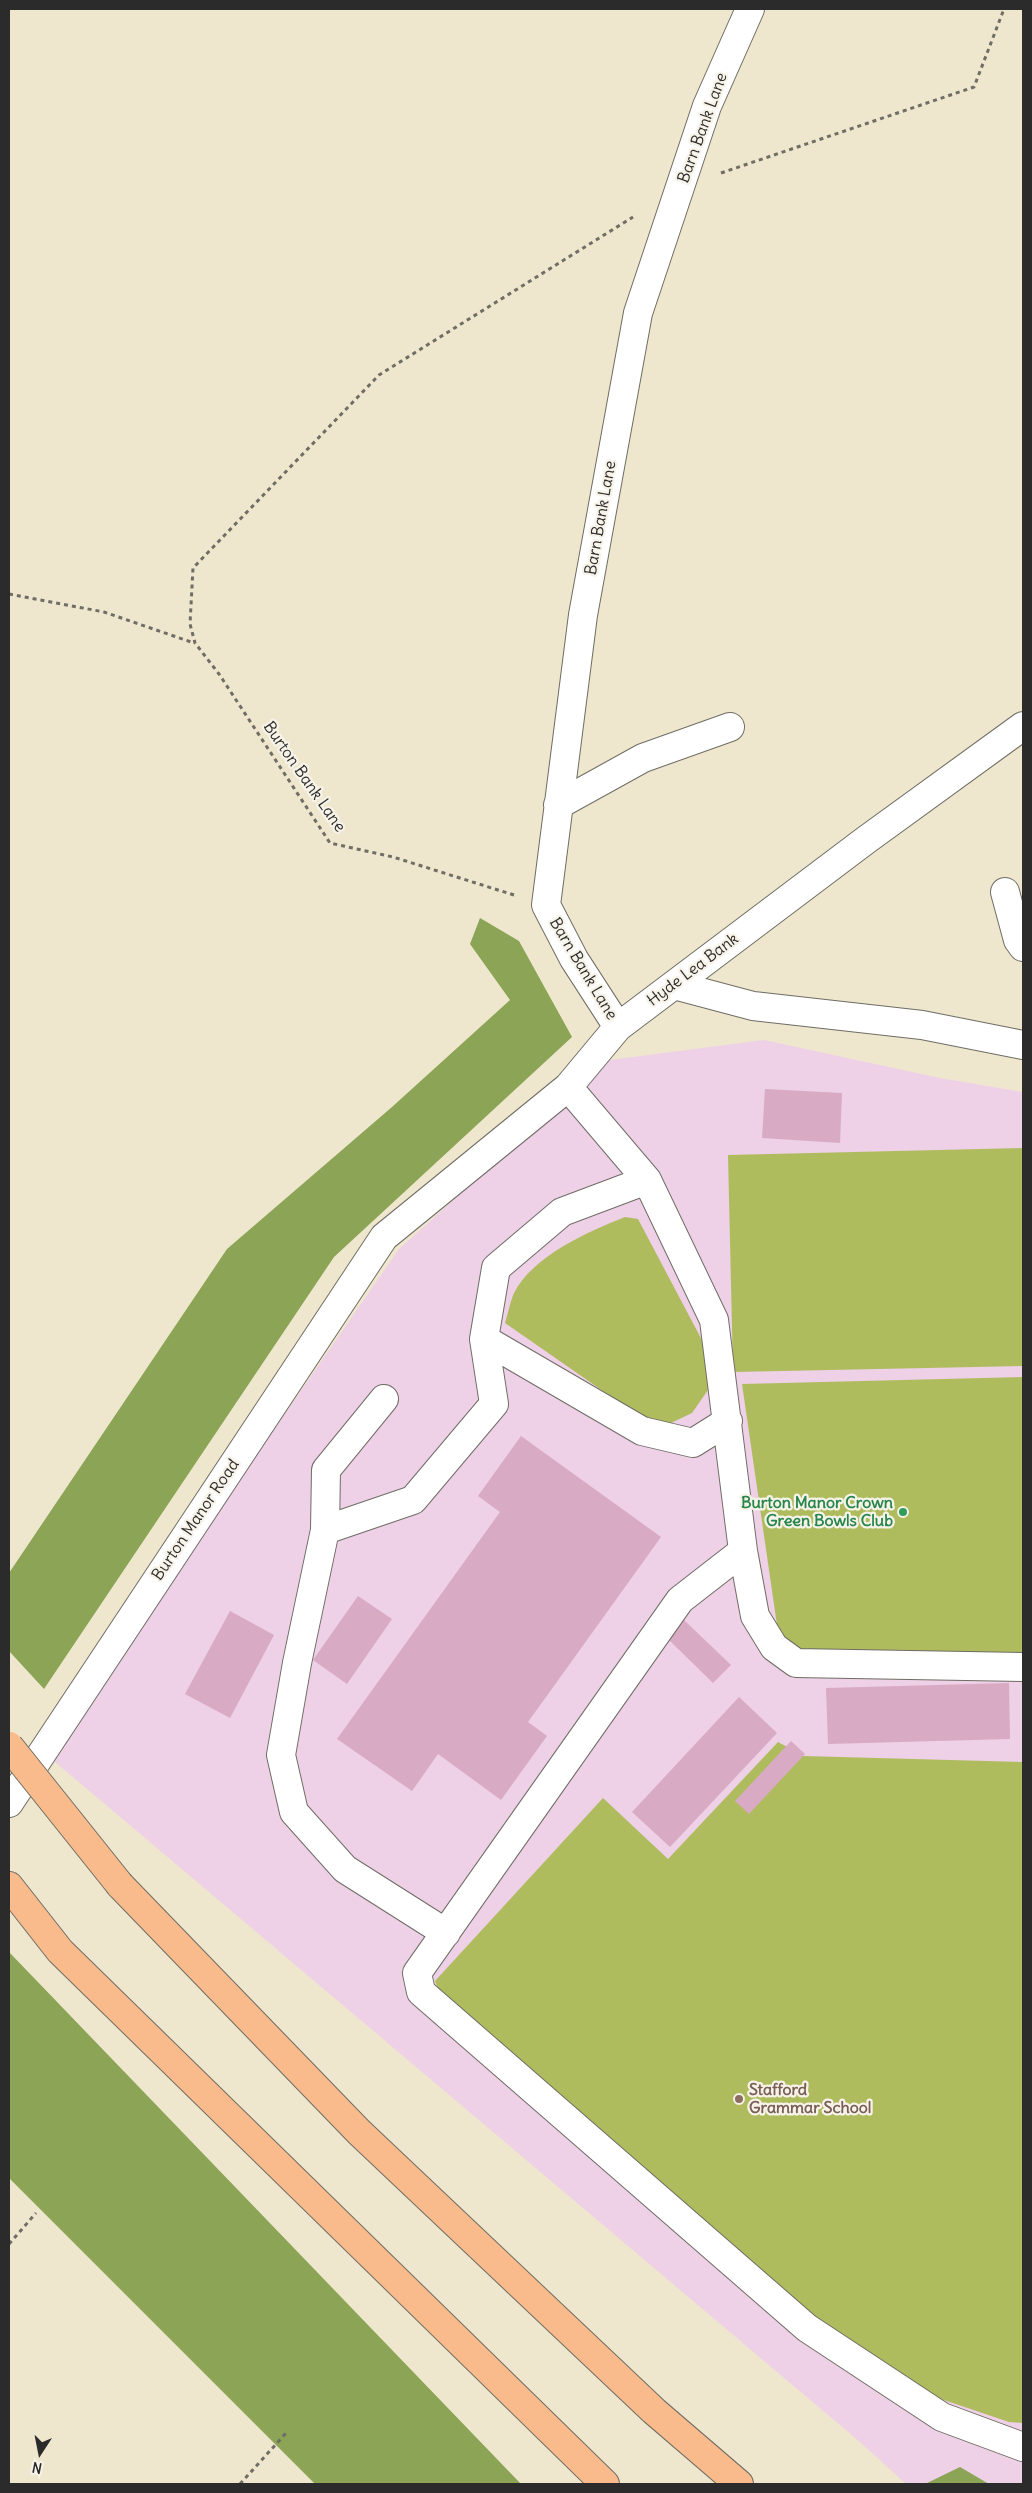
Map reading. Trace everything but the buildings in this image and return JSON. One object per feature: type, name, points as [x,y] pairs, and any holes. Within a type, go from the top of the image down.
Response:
[{"type":"highway","points":[[9,1746],[120,1885],[360,2132],[654,2411],[739,2484]]},
{"type":"highway","points":[[9,1886],[60,1951],[587,2469],[605,2484]]},
{"type":"street","name":"Barn Bank Lane","points":[[618,1027],[574,959],[546,905],[558,805],[583,614],[638,313],[682,187],[707,106],[750,9]]},
{"type":"street","name":"Hyde Lea Bank","points":[[384,1237],[568,1087],[618,1027],[866,840],[1023,726]]},
{"type":"street","points":[[558,805],[643,758],[730,727]]},
{"type":"street","points":[[1005,892],[1018,940],[1023,946]]},
{"type":"street","points":[[674,985],[753,1006],[922,1024],[1023,1045]]},
{"type":"street","points":[[568,1087],[647,1180],[714,1320],[743,1551],[755,1616],[774,1647],[796,1663],[1023,1667]]},
{"type":"street","points":[[325,1530],[413,1500],[494,1404],[484,1339],[496,1268],[562,1212],[647,1180]]},
{"type":"street","name":"Burton Manor Road","points":[[9,1803],[384,1237]]},
{"type":"street","points":[[484,1339],[642,1431],[693,1442],[728,1421]]},
{"type":"street","points":[[384,1399],[326,1470],[325,1530],[297,1663],[282,1755],[294,1812],[344,1869],[446,1933]]},
{"type":"street","points":[[743,1551],[680,1600],[417,1973],[421,1992],[807,2328],[942,2417],[1023,2447]]},
{"type":"path","points":[[195,643],[190,624],[193,568],[379,375],[682,187],[974,87],[1004,9]]},
{"type":"path","points":[[9,594],[104,612],[195,643]]},
{"type":"path","name":"Burton Bank Lane","points":[[195,643],[219,674],[330,843],[393,857],[546,905]]},
{"type":"path","points":[[9,2244],[36,2214]]},
{"type":"path","points":[[240,2484],[287,2432]]},
{"type":"shaded area","name":"Stafford Grammar School","points":[[764,1040],[940,1078],[1023,1092],[1023,2484],[906,2484],[860,2442],[48,1756],[399,1249],[610,1060]]},
{"type":"green space","points":[[480,918],[519,941],[572,1037],[334,1257],[44,1689],[9,1651],[9,1573],[227,1249],[392,1107],[510,1000],[470,944]]},
{"type":"green space","points":[[1023,1148],[1023,1366],[733,1372],[728,1155]]},
{"type":"green space","points":[[625,1217],[638,1219],[704,1344],[710,1366],[708,1390],[692,1413],[669,1424],[649,1423],[505,1323],[514,1293],[534,1268],[547,1257],[578,1238]]},
{"type":"green space","name":"Burton Manor Crown Green Bowls Club","points":[[1023,1377],[1023,1652],[802,1652],[778,1632],[742,1384]]},
{"type":"green space","points":[[778,1742],[804,1756],[1023,1762],[1023,2423],[1009,2422],[935,2397],[834,2349],[447,2014],[435,1981],[603,1798],[668,1859]]},
{"type":"green space","points":[[9,1952],[521,2484],[315,2484],[9,2178]]},
{"type":"green space","points":[[960,2467],[989,2484],[925,2484]]},
{"type":"place","name":"Burton Manor Crown Green Bowls Club","points":[[903,1512]]},
{"type":"place","name":"Stafford Grammar School","points":[[739,2099]]}]
